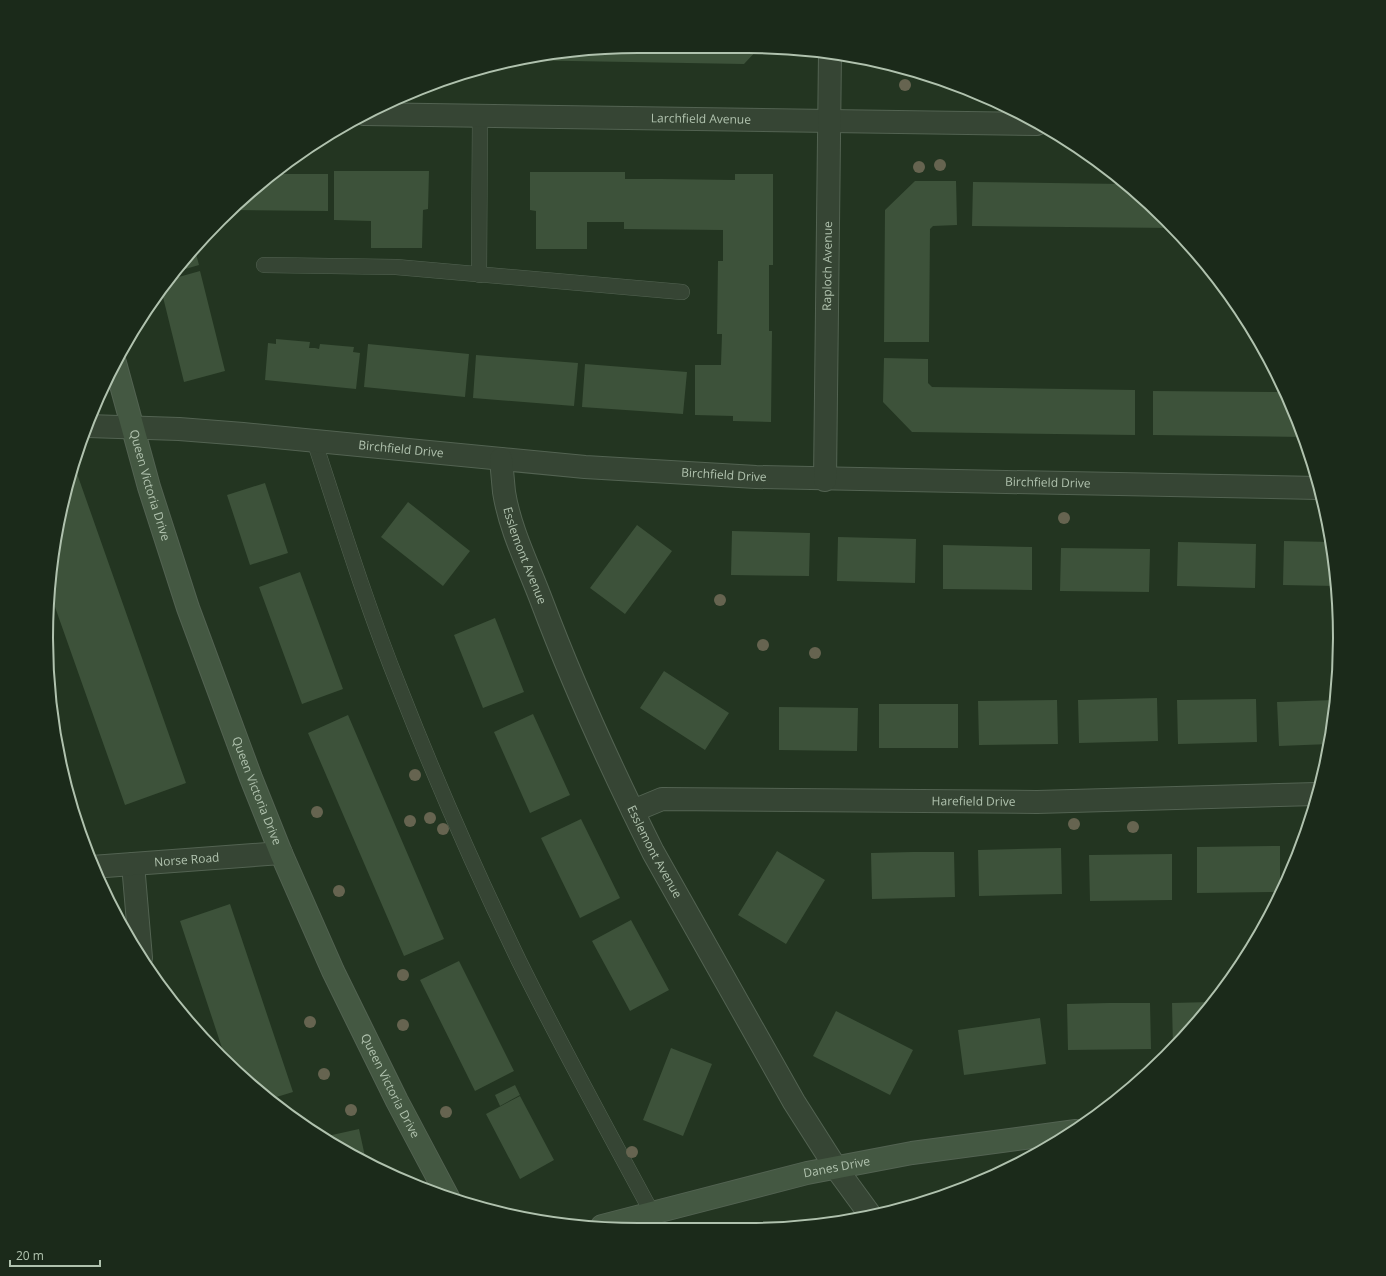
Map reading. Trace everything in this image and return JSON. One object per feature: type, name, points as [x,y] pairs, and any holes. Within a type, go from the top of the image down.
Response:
[{"type":"street","name":"Raploch Avenue","points":[[825,480],[830,59]]},
{"type":"street","name":"Larchfield Avenue","points":[[377,114],[1028,124]]},
{"type":"street","name":"Queen Victoria Drive","points":[[117,371],[149,487],[188,608],[226,713],[281,853],[333,971],[397,1101],[444,1190]]},
{"type":"street","name":"Birchfield Drive","points":[[93,426],[132,427],[314,440],[502,459],[685,474],[825,480],[1313,488]]},
{"type":"street","name":"Esslemont Avenue","points":[[502,459],[504,493],[510,516],[524,556],[568,666],[633,811],[653,852],[794,1102],[836,1168],[867,1211]]},
{"type":"street","name":"Harefield Drive","points":[[633,811],[662,799],[1037,802],[1311,794]]},
{"type":"street","name":"Norse Road","points":[[100,866],[281,853]]},
{"type":"street","points":[[133,864],[140,944]]},
{"type":"street","name":"Danes Drive","points":[[616,1222],[771,1182],[836,1168],[965,1144],[1060,1132]]},
{"type":"lane","points":[[478,275],[480,116]]},
{"type":"lane","points":[[264,265],[371,266],[682,292]]},
{"type":"lane","points":[[314,440],[382,643],[419,736],[461,834],[537,996],[652,1213]]},
{"type":"building","points":[[754,53],[744,64],[546,61],[600,54]]},
{"type":"building","points":[[334,171],[429,171],[428,209],[423,210],[422,248],[371,248],[371,221],[334,220]]},
{"type":"building","points":[[530,172],[625,172],[625,179],[735,180],[735,174],[773,174],[773,265],[769,265],[769,331],[772,331],[771,422],[733,421],[733,416],[695,415],[695,365],[721,365],[722,334],[717,334],[718,261],[723,261],[723,230],[624,229],[624,222],[587,222],[587,249],[536,249],[536,211],[530,210]]},
{"type":"building","points":[[282,174],[328,174],[328,211],[239,210]]},
{"type":"building","points":[[915,181],[956,181],[957,225],[933,226],[930,229],[929,342],[884,342],[885,210]]},
{"type":"building","points":[[973,182],[1116,184],[1134,198],[1166,228],[972,226]]},
{"type":"building","points":[[196,254],[199,265],[184,269]]},
{"type":"building","points":[[200,271],[225,371],[184,382],[163,297],[178,277]]},
{"type":"building","points":[[276,339],[310,342],[309,348],[319,349],[320,344],[354,347],[353,352],[360,353],[356,389],[265,380],[268,343],[276,344]]},
{"type":"building","points":[[368,344],[469,354],[465,397],[364,387]]},
{"type":"building","points":[[476,355],[578,363],[574,406],[473,398]]},
{"type":"building","points":[[884,358],[928,359],[928,383],[932,387],[1135,390],[1135,435],[912,432],[883,402]]},
{"type":"building","points":[[585,364],[687,372],[683,414],[582,407]]},
{"type":"building","points":[[1153,391],[1279,392],[1297,437],[1153,435]]},
{"type":"building","points":[[77,474],[186,783],[125,805],[54,604],[64,524]]},
{"type":"building","points":[[265,483],[288,553],[250,565],[227,495]]},
{"type":"building","points":[[408,502],[470,551],[443,586],[381,537]]},
{"type":"building","points":[[637,525],[672,551],[625,614],[590,588]]},
{"type":"building","points":[[732,531],[810,533],[809,576],[731,575]]},
{"type":"building","points":[[838,537],[916,539],[915,583],[837,581]]},
{"type":"building","points":[[1284,541],[1325,542],[1331,586],[1283,585]]},
{"type":"building","points":[[1178,542],[1256,544],[1255,588],[1177,586]]},
{"type":"building","points":[[943,545],[1032,547],[1032,590],[943,589]]},
{"type":"building","points":[[1061,548],[1150,549],[1149,592],[1060,591]]},
{"type":"building","points":[[300,572],[343,689],[302,704],[259,587]]},
{"type":"building","points":[[495,618],[524,692],[483,708],[454,635]]},
{"type":"building","points":[[664,671],[729,713],[705,750],[640,708]]},
{"type":"building","points":[[1157,698],[1158,741],[1079,743],[1078,700]]},
{"type":"building","points":[[1256,699],[1257,742],[1178,744],[1177,700]]},
{"type":"building","points":[[1057,700],[1058,744],[979,745],[978,701]]},
{"type":"building","points":[[1329,700],[1323,744],[1279,746],[1277,702]]},
{"type":"building","points":[[879,704],[958,704],[958,748],[879,748]]},
{"type":"building","points":[[779,707],[858,708],[857,751],[779,750]]},
{"type":"building","points":[[533,714],[570,795],[530,813],[494,732]]},
{"type":"building","points":[[348,715],[444,939],[404,956],[308,733]]},
{"type":"building","points":[[581,819],[620,898],[580,918],[541,838]]},
{"type":"building","points":[[1280,846],[1280,881],[1275,892],[1197,893],[1197,847]]},
{"type":"building","points":[[1061,848],[1062,894],[979,896],[978,850]]},
{"type":"building","points":[[777,851],[825,880],[786,944],[738,915]]},
{"type":"building","points":[[954,852],[955,897],[872,899],[871,853]]},
{"type":"building","points":[[1172,854],[1172,900],[1090,901],[1089,855]]},
{"type":"building","points":[[230,904],[293,1092],[276,1097],[252,1078],[223,1051],[180,921]]},
{"type":"building","points":[[631,920],[669,990],[630,1011],[592,941]]},
{"type":"building","points":[[459,961],[514,1071],[475,1091],[420,980]]},
{"type":"building","points":[[1205,1002],[1173,1040],[1172,1003]]},
{"type":"building","points":[[1150,1003],[1151,1049],[1068,1050],[1067,1004]]},
{"type":"building","points":[[836,1011],[913,1050],[890,1095],[813,1056]]},
{"type":"building","points":[[1040,1018],[1046,1064],[964,1075],[958,1030]]},
{"type":"building","points":[[671,1048],[712,1064],[683,1136],[643,1120]]},
{"type":"building","points":[[515,1085],[520,1095],[500,1106],[495,1095]]},
{"type":"building","points":[[520,1096],[554,1160],[520,1179],[486,1114]]},
{"type":"building","points":[[359,1129],[365,1155],[345,1145],[330,1135]]}]
